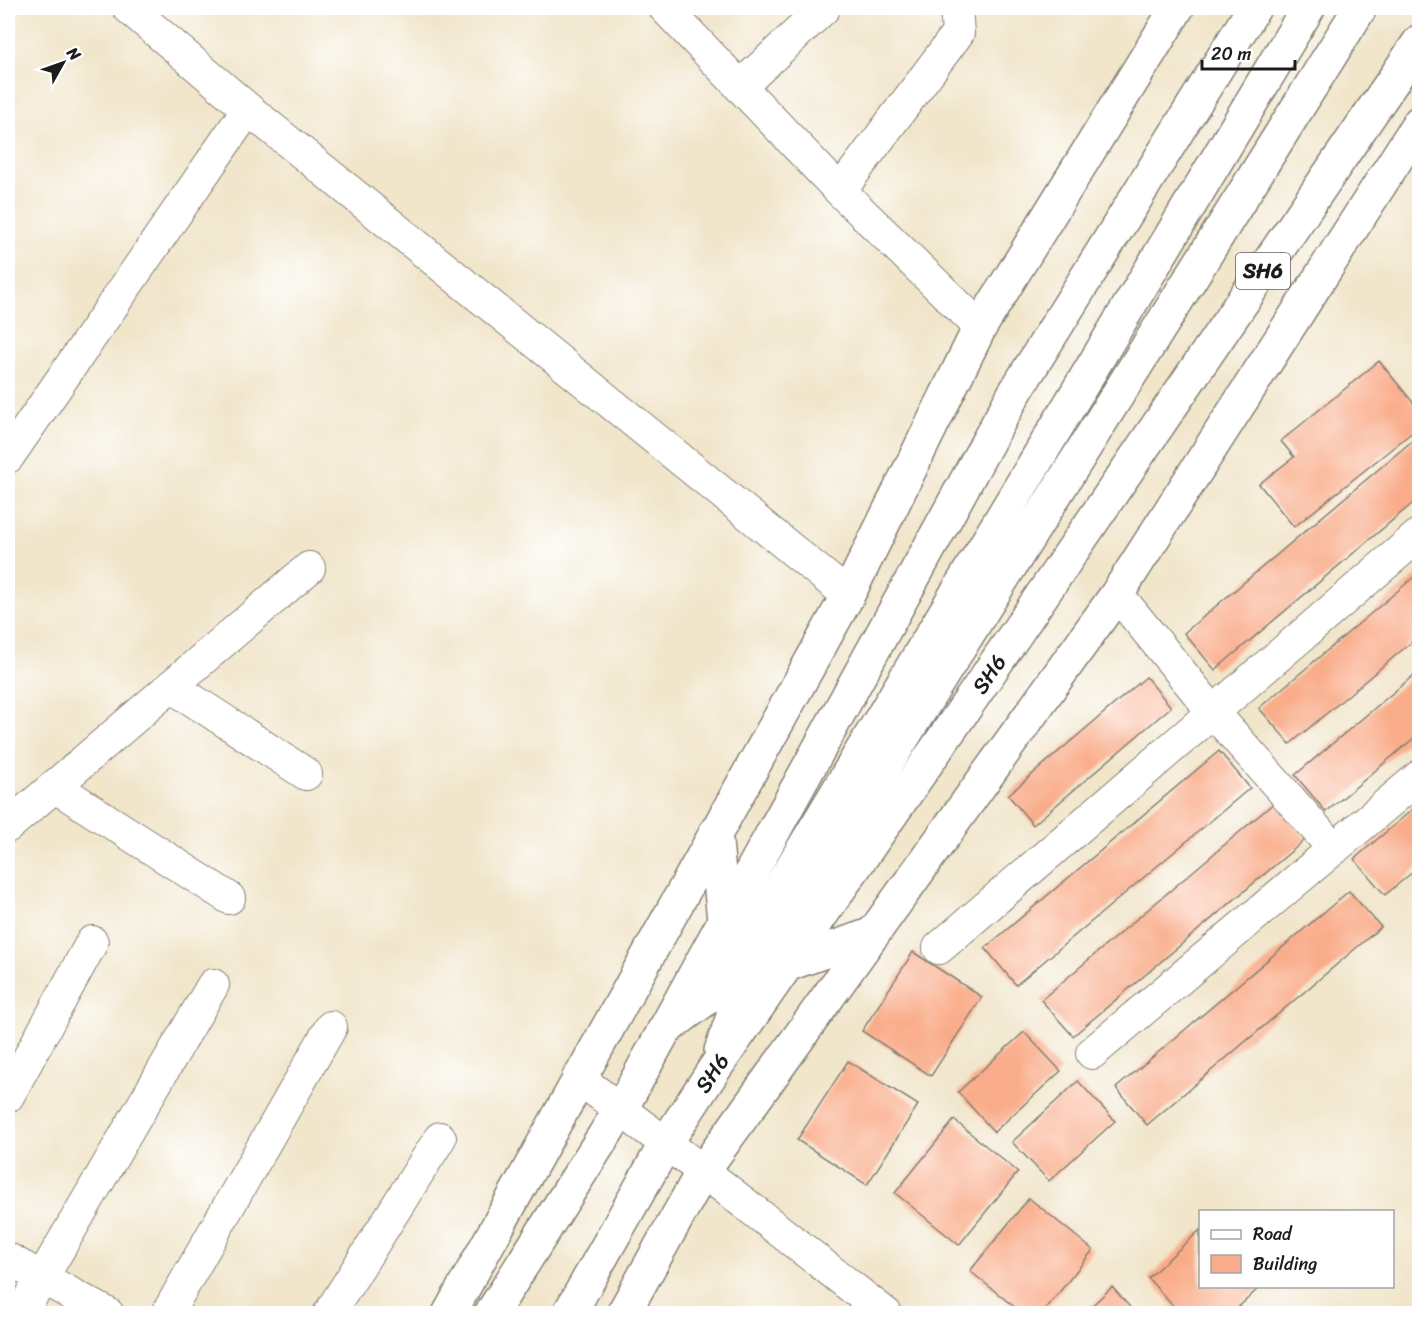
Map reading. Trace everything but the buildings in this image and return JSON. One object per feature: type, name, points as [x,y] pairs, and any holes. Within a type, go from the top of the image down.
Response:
[{"type":"street","points":[[129,8],[248,109],[848,595]]},
{"type":"street","points":[[665,8],[840,191],[980,327]]},
{"type":"street","points":[[740,87],[824,8]]},
{"type":"street","points":[[840,191],[958,33],[956,8]]},
{"type":"street","points":[[449,1314],[848,595],[980,327],[1177,8]]},
{"type":"street","points":[[491,1314],[621,1109],[995,428],[1254,8]]},
{"type":"street","points":[[664,1030],[718,989],[1308,8]]},
{"type":"street","points":[[715,1068],[739,999],[1360,8]]},
{"type":"street","name":"SH6","points":[[569,1314],[666,1143],[715,1068],[1107,501],[1419,41]]},
{"type":"street","points":[[8,457],[248,109]]},
{"type":"street","points":[[623,1314],[703,1171],[1117,594],[1419,122]]},
{"type":"street","points":[[939,948],[1419,534]]},
{"type":"street","points":[[8,826],[309,568]]},
{"type":"street","points":[[1117,594],[1214,712],[1334,849]]},
{"type":"street","points":[[171,686],[306,774]]},
{"type":"street","points":[[1092,1053],[1419,776]]},
{"type":"street","points":[[54,786],[229,898]]},
{"type":"street","points":[[715,833],[724,920]]},
{"type":"street","points":[[786,965],[873,934]]},
{"type":"street","points":[[8,1096],[92,942]]},
{"type":"street","points":[[21,1314],[213,985]]},
{"type":"street","points":[[167,1314],[331,1027]]},
{"type":"street","points":[[578,1078],[703,1171],[886,1314]]},
{"type":"street","points":[[329,1314],[440,1138]]},
{"type":"street","points":[[8,1259],[108,1314]]}]
